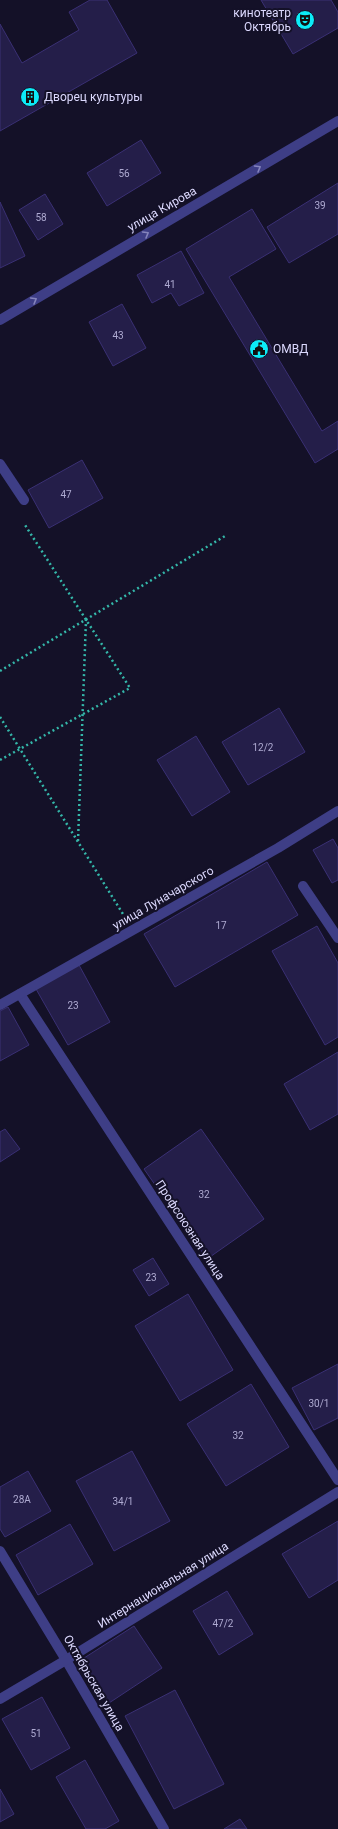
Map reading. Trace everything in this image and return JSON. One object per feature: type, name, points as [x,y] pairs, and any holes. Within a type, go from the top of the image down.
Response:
[{"type":"street","name":"улица Кирова","points":[[0,320],[338,121]]},
{"type":"street","points":[[0,464],[24,500]]},
{"type":"street","name":"улица Луначарского","points":[[0,1005],[278,848],[338,811]]},
{"type":"street","points":[[303,886],[338,938]]},
{"type":"street","name":"Профсоюзная улица","points":[[20,994],[338,1480]]},
{"type":"street","name":"Интернациональная улица","points":[[0,1699],[66,1660],[338,1492]]},
{"type":"street","name":"Октябрьская улица","points":[[0,1551],[66,1660],[164,1829]]},
{"type":"path","points":[[0,760],[130,688],[25,525]]},
{"type":"path","points":[[0,671],[225,536]]},
{"type":"path","points":[[78,842],[81,715],[86,619]]},
{"type":"path","points":[[0,717],[132,930]]},
{"type":"building","name":"Дворец культуры","points":[[90,0],[107,0],[137,53],[0,131],[0,24],[22,63],[79,30],[69,12]]},
{"type":"building","name":"кинотеатр Октябрь","points":[[261,0],[331,0],[338,12],[338,28],[293,54]]},
{"type":"building","points":[[141,140],[161,173],[107,206],[87,173]]},
{"type":"building","points":[[338,183],[338,234],[289,263],[267,227]]},
{"type":"building","points":[[45,194],[63,224],[38,240],[19,210]]},
{"type":"building","points":[[0,202],[25,256],[0,268]]},
{"type":"building","name":"ОМВД","points":[[252,209],[276,249],[229,277],[322,431],[338,421],[338,449],[315,463],[186,249]]},
{"type":"building","points":[[181,251],[204,293],[179,306],[171,293],[152,303],[137,275]]},
{"type":"building","points":[[122,304],[146,348],[113,366],[89,322]]},
{"type":"building","points":[[82,460],[103,498],[49,528],[28,490]]},
{"type":"building","points":[[279,708],[305,752],[248,785],[222,742]]},
{"type":"building","points":[[196,736],[230,792],[192,816],[157,760]]},
{"type":"building","points":[[333,839],[338,848],[338,880],[332,883],[313,850]]},
{"type":"building","points":[[267,862],[298,915],[175,987],[144,934]]},
{"type":"building","points":[[317,926],[338,963],[338,1037],[325,1045],[272,951]]},
{"type":"building","points":[[79,965],[110,1022],[68,1045],[36,989]]},
{"type":"building","points":[[8,1007],[29,1045],[0,1061],[0,1011]]},
{"type":"building","points":[[338,1052],[338,1114],[310,1130],[284,1084]]},
{"type":"building","points":[[5,1129],[20,1149],[0,1162],[0,1132]]},
{"type":"building","points":[[201,1129],[264,1219],[207,1259],[144,1169]]},
{"type":"building","points":[[153,1258],[169,1284],[149,1296],[133,1270]]},
{"type":"building","points":[[188,1294],[233,1370],[180,1401],[135,1326]]},
{"type":"building","points":[[338,1364],[338,1418],[314,1430],[292,1388]]},
{"type":"building","points":[[251,1384],[289,1447],[226,1486],[187,1424]]},
{"type":"building","points":[[132,1451],[170,1521],[114,1551],[76,1481]]},
{"type":"building","points":[[28,1471],[51,1511],[5,1537],[0,1529],[0,1487]]},
{"type":"building","points":[[338,1521],[338,1580],[309,1598],[282,1554]]},
{"type":"building","points":[[70,1524],[93,1564],[38,1595],[16,1555]]},
{"type":"building","points":[[227,1591],[253,1634],[219,1655],[193,1611]]},
{"type":"building","points":[[134,1626],[162,1668],[109,1703],[81,1660]]},
{"type":"building","points":[[175,1690],[224,1784],[174,1809],[125,1716]]},
{"type":"building","points":[[42,1697],[70,1748],[31,1770],[2,1719]]},
{"type":"building","points":[[85,1760],[119,1821],[105,1829],[86,1829],[56,1777]]},
{"type":"building","points":[[0,1789],[14,1814],[0,1822]]},
{"type":"building","points":[[240,1819],[247,1829],[224,1829]]},
{"type":"place","name":"кинотеатр Октябрь","points":[[305,20]]},
{"type":"place","name":"Дворец культуры","points":[[30,97]]},
{"type":"place","name":"ОМВД","points":[[259,349]]}]
